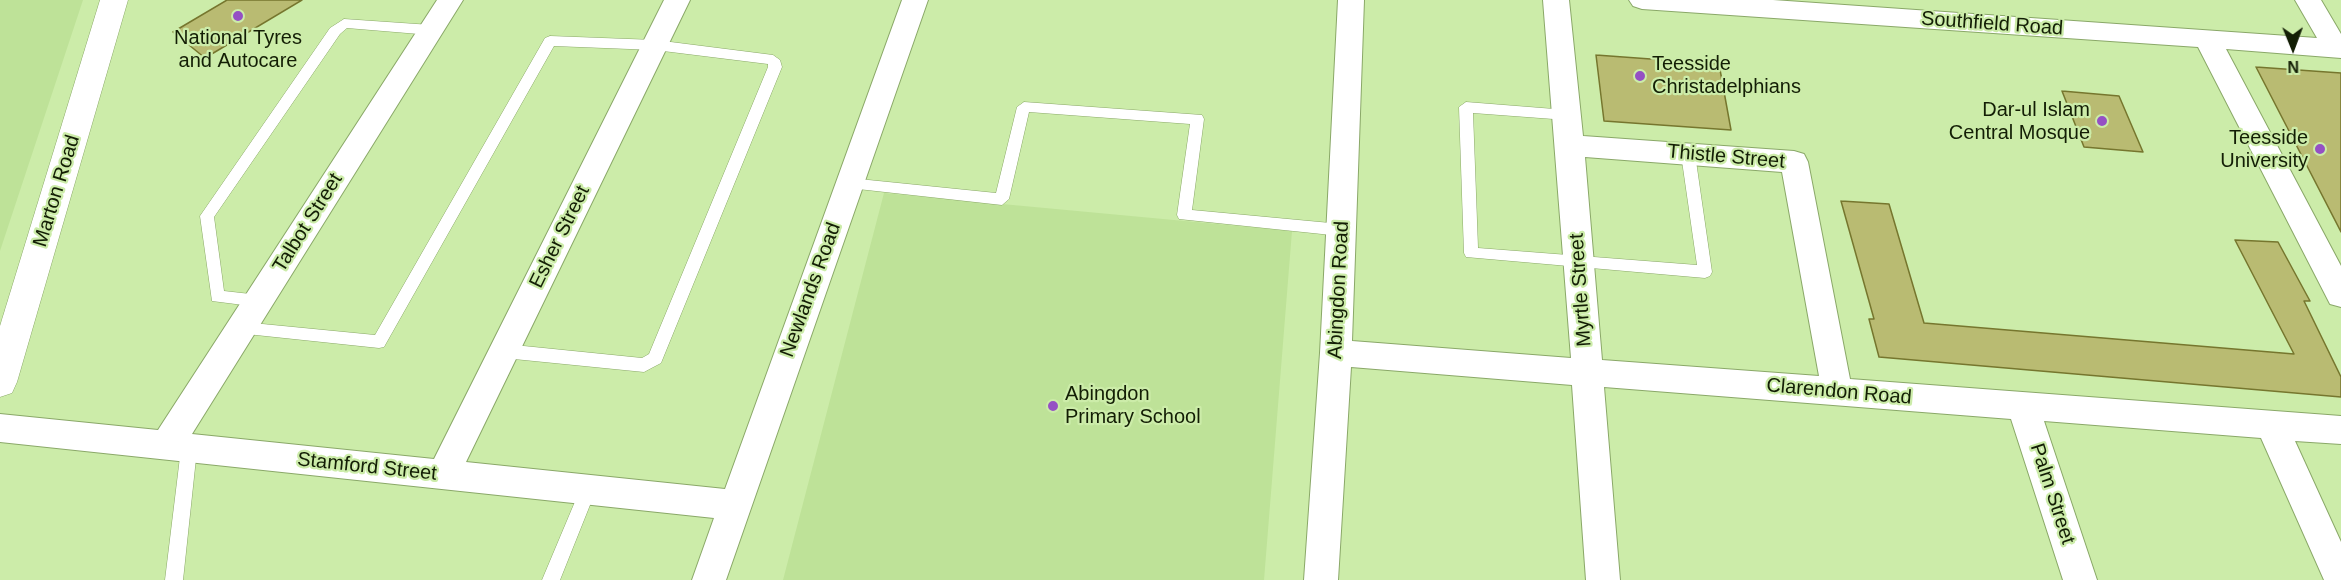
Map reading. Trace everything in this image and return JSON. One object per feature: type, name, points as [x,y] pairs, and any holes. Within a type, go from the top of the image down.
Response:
[{"type":"street","name":"Marton Road","points":[[0,382],[114,0]]},
{"type":"street","name":"Talbot Street","points":[[178,447],[242,328],[450,0]]},
{"type":"street","name":"Esher Street","points":[[443,475],[677,0]]},
{"type":"street","name":"Newlands Road","points":[[709,580],[915,0]]},
{"type":"street","name":"Abingdon Road","points":[[1321,580],[1336,352],[1351,0]]},
{"type":"street","name":"Myrtle Street","points":[[1556,0],[1570,145],[1603,580]]},
{"type":"street","name":"Southfield Road","points":[[1642,0],[1968,11],[2207,38],[2339,49]]},
{"type":"street","points":[[2308,0],[2339,49]]},
{"type":"street","points":[[2207,38],[2341,295]]},
{"type":"street","name":"Thistle Street","points":[[1570,145],[1794,162],[1837,391]]},
{"type":"street","name":"Clarendon Road","points":[[1336,352],[2341,430]]},
{"type":"street","name":"Palm Street","points":[[2023,407],[2080,580]]},
{"type":"street","points":[[2271,424],[2341,580]]},
{"type":"street","name":"Stamford Street","points":[[0,428],[734,505]]},
{"type":"lane","points":[[259,301],[217,297],[207,216],[335,31],[344,23],[431,30]]},
{"type":"lane","points":[[242,328],[379,342],[550,40],[655,45],[773,60],[775,67],[655,358],[644,365],[504,351]]},
{"type":"lane","points":[[849,183],[1002,199],[1024,107],[1197,118],[1184,215],[1341,230]]},
{"type":"lane","points":[[1567,115],[1466,107],[1471,253],[1705,272],[1688,154]]},
{"type":"lane","points":[[174,580],[178,447]]},
{"type":"lane","points":[[551,580],[588,490]]},
{"type":"shaded area","points":[[0,0],[83,0],[0,251]]},
{"type":"shaded area","name":"Abingdon Primary School","points":[[884,193],[1292,231],[1264,580],[783,580]]},
{"type":"building","name":"National Tyres and Autocare","points":[[227,0],[302,0],[205,58],[173,32]]},
{"type":"building","points":[[1596,55],[1719,64],[1731,130],[1604,121]]},
{"type":"building","name":"Teesside University","points":[[2256,67],[2341,73],[2341,232]]},
{"type":"building","name":"Dar-ul Islam Central Mosque","points":[[2062,91],[2119,96],[2143,152],[2084,147]]},
{"type":"building","points":[[1841,201],[1889,204],[1924,323],[2294,354],[2235,240],[2278,242],[2310,301],[2304,301],[2341,377],[2341,397],[1879,357],[1869,319],[1874,319]]},
{"type":"place","name":"National Tyres and Autocare","points":[[238,16]]},
{"type":"place","name":"Teesside Christadelphians","points":[[1640,76]]},
{"type":"place","name":"Dar-ul Islam Central Mosque","points":[[2102,121]]},
{"type":"place","name":"Teesside University","points":[[2320,149]]},
{"type":"place","name":"Abingdon Primary School","points":[[1053,406]]}]
